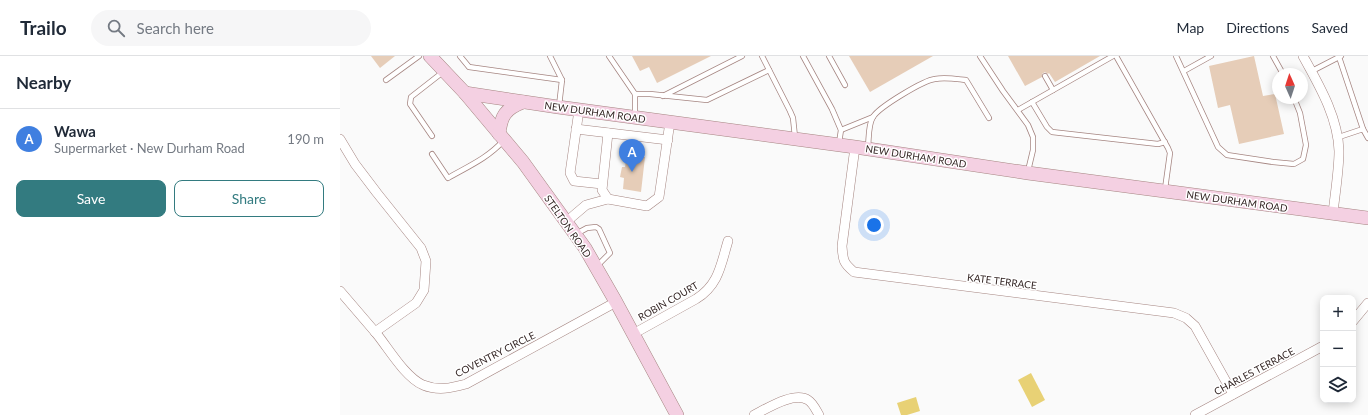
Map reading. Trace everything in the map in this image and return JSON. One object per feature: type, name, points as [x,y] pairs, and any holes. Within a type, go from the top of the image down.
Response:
[{"type":"main road","name":"STELTON ROAD","points":[[430,56],[465,94],[523,162],[575,235],[596,267],[616,302],[677,415]]},
{"type":"main road","name":"NEW DURHAM ROAD","points":[[465,94],[861,148],[1028,173],[1368,218]]},
{"type":"main road","points":[[502,137],[502,117],[513,106],[523,102]]},
{"type":"street","points":[[1303,56],[1323,92],[1334,123],[1339,151],[1333,213]]},
{"type":"street","points":[[579,110],[570,173],[574,180],[602,184]]},
{"type":"street","points":[[566,222],[586,205],[608,199],[647,206],[659,197],[670,122]]},
{"type":"street","points":[[576,130],[668,140]]},
{"type":"street","points":[[608,133],[602,184],[602,190],[608,199]]},
{"type":"street","points":[[340,139],[355,164],[421,248],[426,261],[424,290],[416,303],[375,332]]},
{"type":"street","name":"KATE TERRACE","points":[[861,148],[842,246],[842,256],[845,265],[854,272],[1174,313],[1186,318],[1195,326],[1232,394]]},
{"type":"street","name":"ROBIN COURT","points":[[633,334],[705,294],[711,288],[716,279],[728,240]]},
{"type":"street","name":"COVENTRY CIRCLE","points":[[340,291],[407,373],[423,385],[445,389],[466,384],[616,302]]},
{"type":"street","points":[[1356,317],[1368,303]]},
{"type":"street","name":"CHARLES TERRACE","points":[[1195,415],[1320,348]]},
{"type":"street","points":[[754,415],[781,401],[804,398],[809,401],[819,415]]},
{"type":"lane","points":[[386,80],[419,56]]},
{"type":"lane","points":[[460,56],[469,66],[562,80]]},
{"type":"lane","points":[[550,56],[562,80],[558,107]]},
{"type":"lane","points":[[609,56],[635,94],[636,118]]},
{"type":"lane","points":[[664,96],[742,56]]},
{"type":"lane","points":[[762,56],[793,118],[795,139]]},
{"type":"lane","points":[[803,56],[832,109],[841,130],[839,145]]},
{"type":"lane","points":[[829,56],[845,85]]},
{"type":"lane","points":[[980,56],[1028,125],[1033,137],[1033,150],[1028,173]]},
{"type":"lane","points":[[1018,110],[1113,56]]},
{"type":"lane","points":[[1116,56],[1165,142],[1170,154],[1165,191]]},
{"type":"lane","points":[[1176,56],[1218,147],[1227,156],[1294,164],[1303,159],[1306,145],[1300,113],[1296,104]]},
{"type":"lane","points":[[1184,71],[1211,56]]},
{"type":"lane","points":[[1273,56],[1280,68]]},
{"type":"lane","points":[[1312,71],[1340,56],[1363,129],[1368,138]]},
{"type":"lane","points":[[635,94],[707,100],[769,70]]},
{"type":"lane","points":[[432,136],[410,104],[411,97],[444,72]]},
{"type":"lane","points":[[1045,76],[1053,90]]},
{"type":"lane","points":[[841,130],[873,117],[886,105],[929,80],[942,78],[966,80],[989,118]]},
{"type":"lane","points":[[1032,102],[1047,127],[1052,132],[1158,144],[1165,142]]},
{"type":"lane","points":[[861,148],[873,117]]},
{"type":"lane","points":[[1336,138],[1363,129]]},
{"type":"lane","points":[[432,154],[448,178],[495,150],[502,137]]},
{"type":"lane","points":[[575,235],[587,228],[596,227],[599,229],[610,253],[596,267]]},
{"type":"shaded area","points":[[1031,373],[1045,400],[1032,407],[1018,380]]},
{"type":"shaded area","points":[[916,397],[920,411],[907,415],[901,415],[897,403]]},
{"type":"building","points":[[371,56],[395,56],[380,68]]},
{"type":"building","points":[[632,56],[711,56],[657,83],[649,67],[640,71]]},
{"type":"building","points":[[849,56],[933,56],[870,92]]},
{"type":"building","points":[[1008,56],[1100,56],[1055,82],[1049,73],[1048,74],[1045,72],[1042,74],[1042,77],[1025,86]]},
{"type":"building","points":[[1254,56],[1263,96],[1272,94],[1272,104],[1277,104],[1284,134],[1239,144],[1230,105],[1218,108],[1209,66]]},
{"type":"building","points":[[627,155],[645,157],[641,192],[623,189],[624,178],[620,177],[622,167],[625,167]]},
{"type":"place","name":"Wawa","points":[[632,172]]}]
